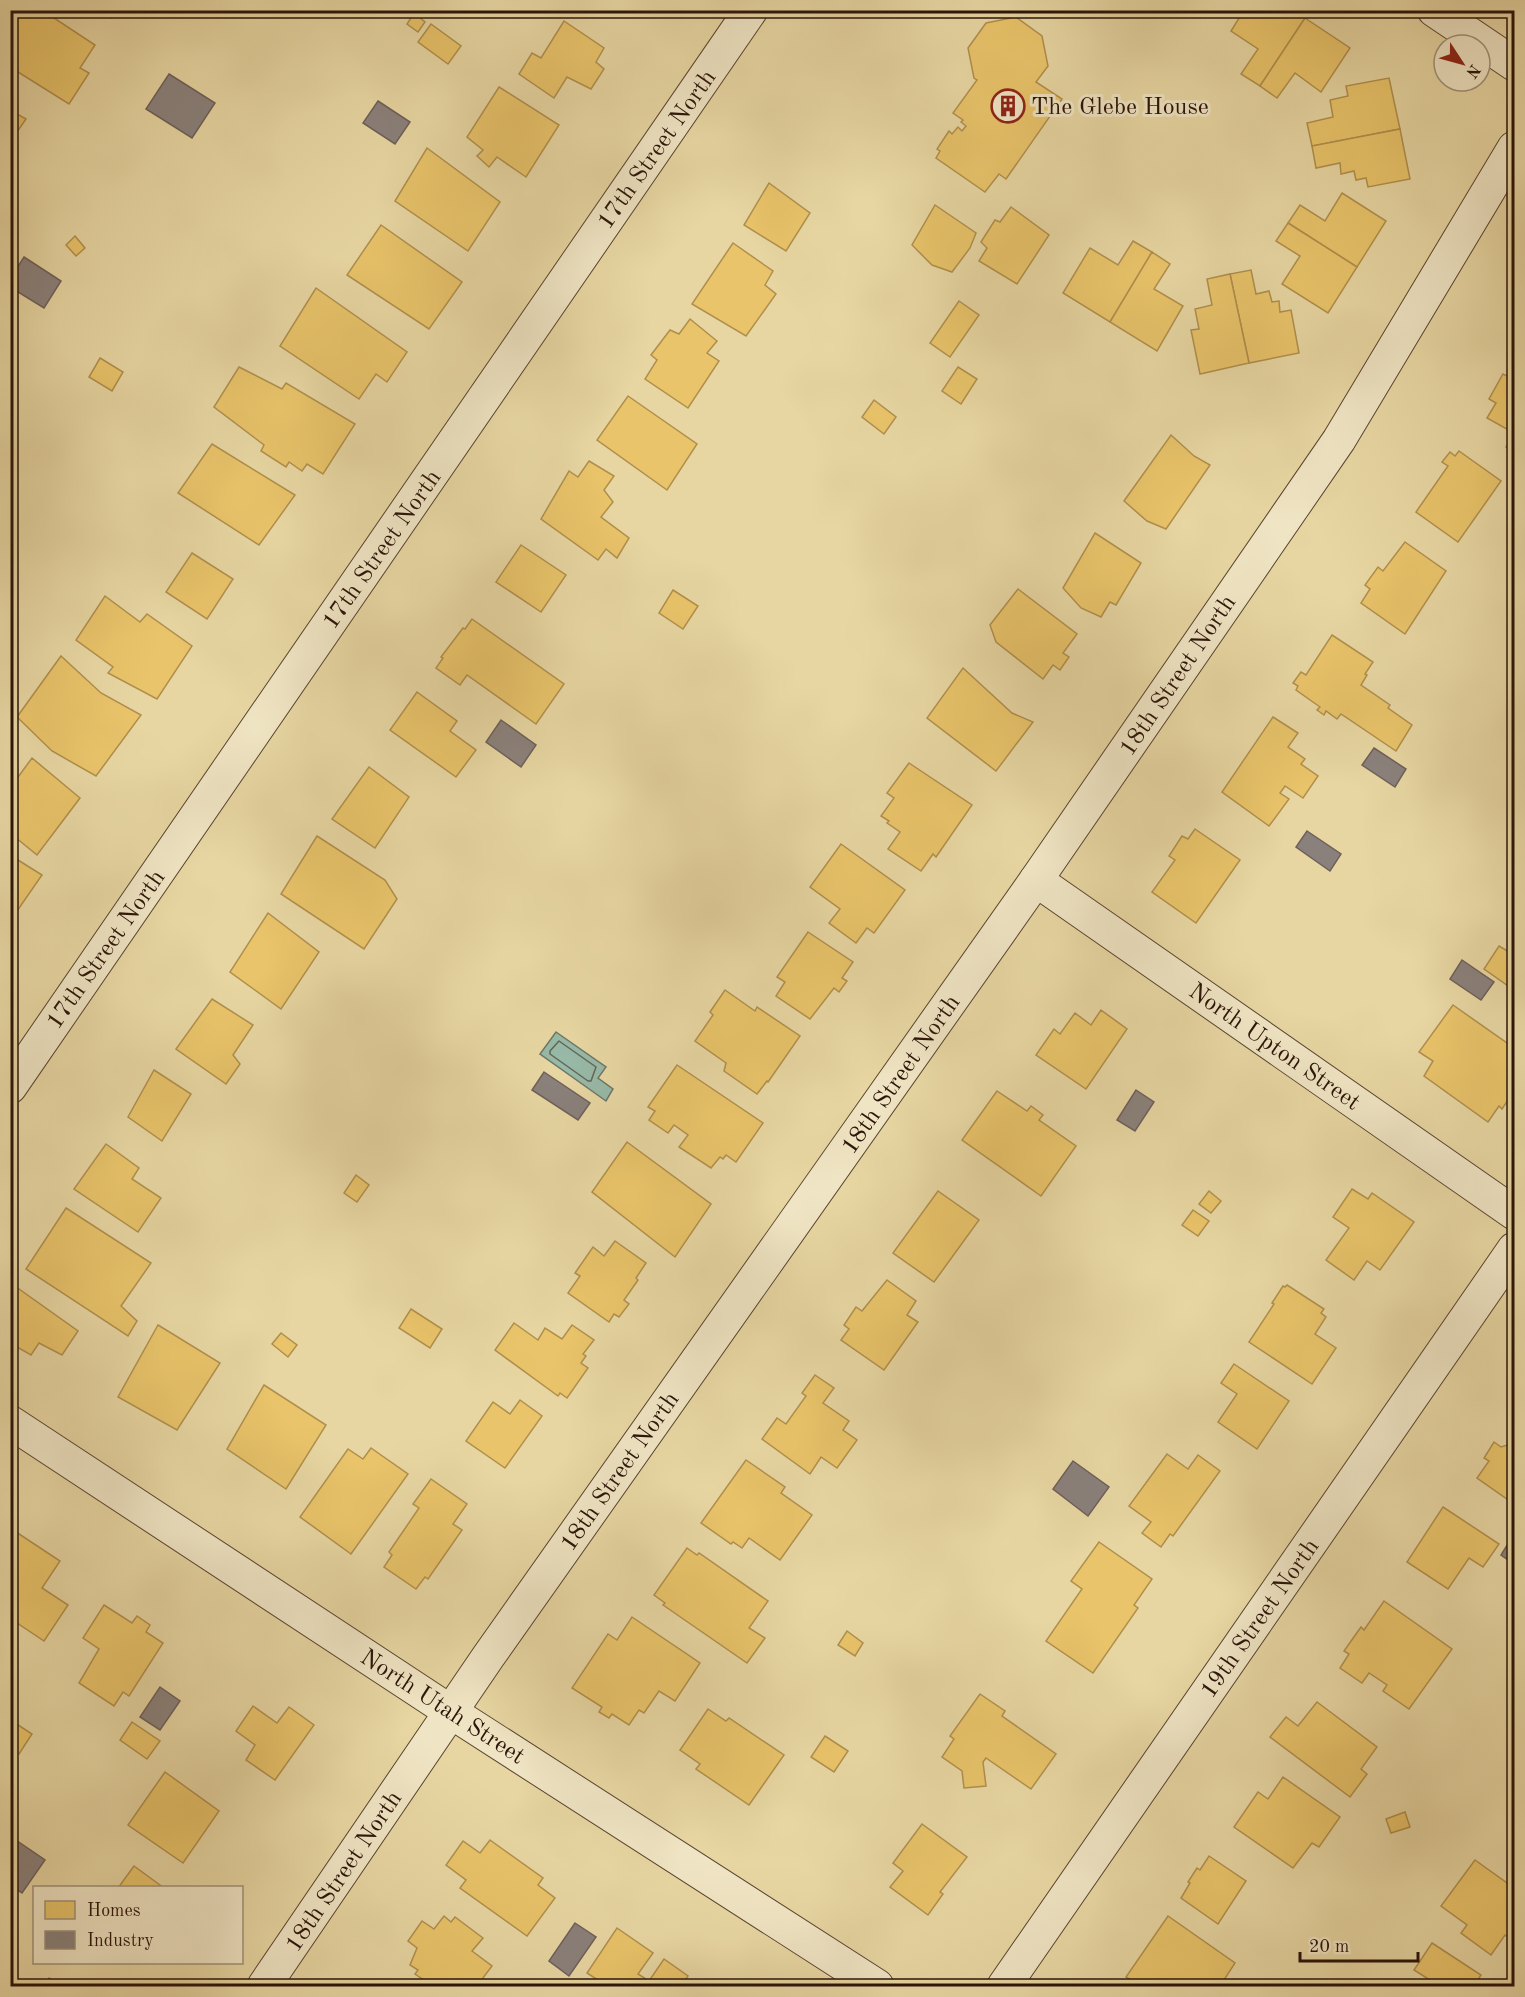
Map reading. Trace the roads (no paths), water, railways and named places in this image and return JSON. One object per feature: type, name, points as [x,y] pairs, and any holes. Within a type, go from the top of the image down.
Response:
[{"type":"street","name":"17th Street North","points":[[10,1087],[751,10]]},
{"type":"street","points":[[1434,10],[1515,64]]},
{"type":"street","name":"18th Street North","points":[[264,1986],[451,1712],[1036,880],[1339,440],[1515,148]]},
{"type":"street","name":"North Upton Street","points":[[1036,880],[1515,1213]]},
{"type":"street","name":"19th Street North","points":[[1004,1986],[1515,1249]]},
{"type":"street","name":"North Utah Street","points":[[10,1422],[451,1712],[877,1986]]},
{"type":"water","points":[[556,1032],[606,1067],[598,1078],[613,1089],[606,1101],[540,1054]]},
{"type":"place","name":"The Glebe House","points":[[1008,106]]}]
